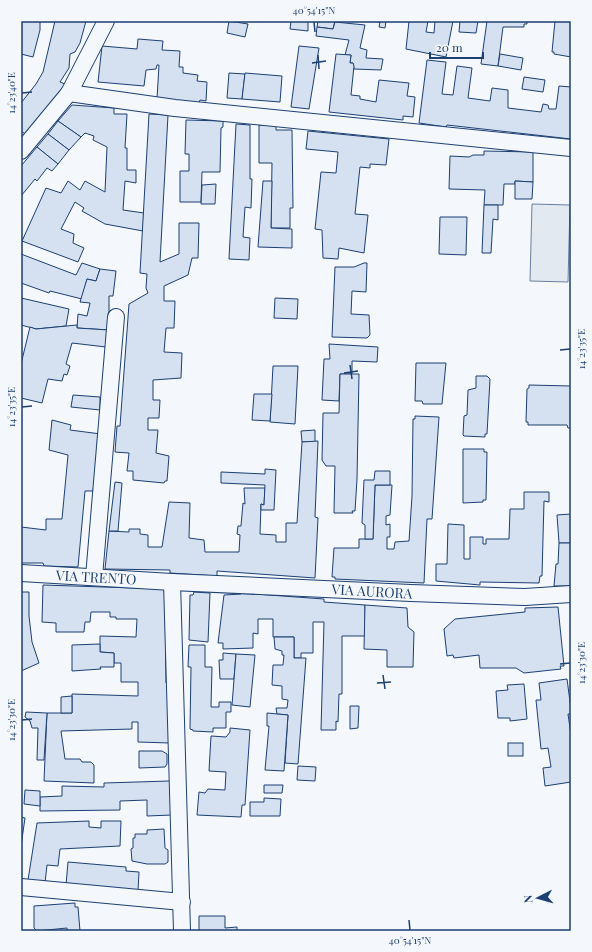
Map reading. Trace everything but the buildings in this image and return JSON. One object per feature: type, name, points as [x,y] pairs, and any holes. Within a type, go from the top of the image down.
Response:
[{"type":"street","points":[[21,151],[69,93],[106,21]]},
{"type":"street","points":[[69,93],[175,108],[571,148]]},
{"type":"street","points":[[94,577],[116,317]]},
{"type":"street","name":"VIA TRENTO","points":[[21,573],[172,582]]},
{"type":"street","points":[[172,582],[182,931]]},
{"type":"street","name":"VIA AURORA","points":[[172,582],[525,597],[571,594]]},
{"type":"street","points":[[21,887],[182,902]]},
{"type":"shaded area","points":[[532,204],[570,205],[568,282],[530,281]]}]
